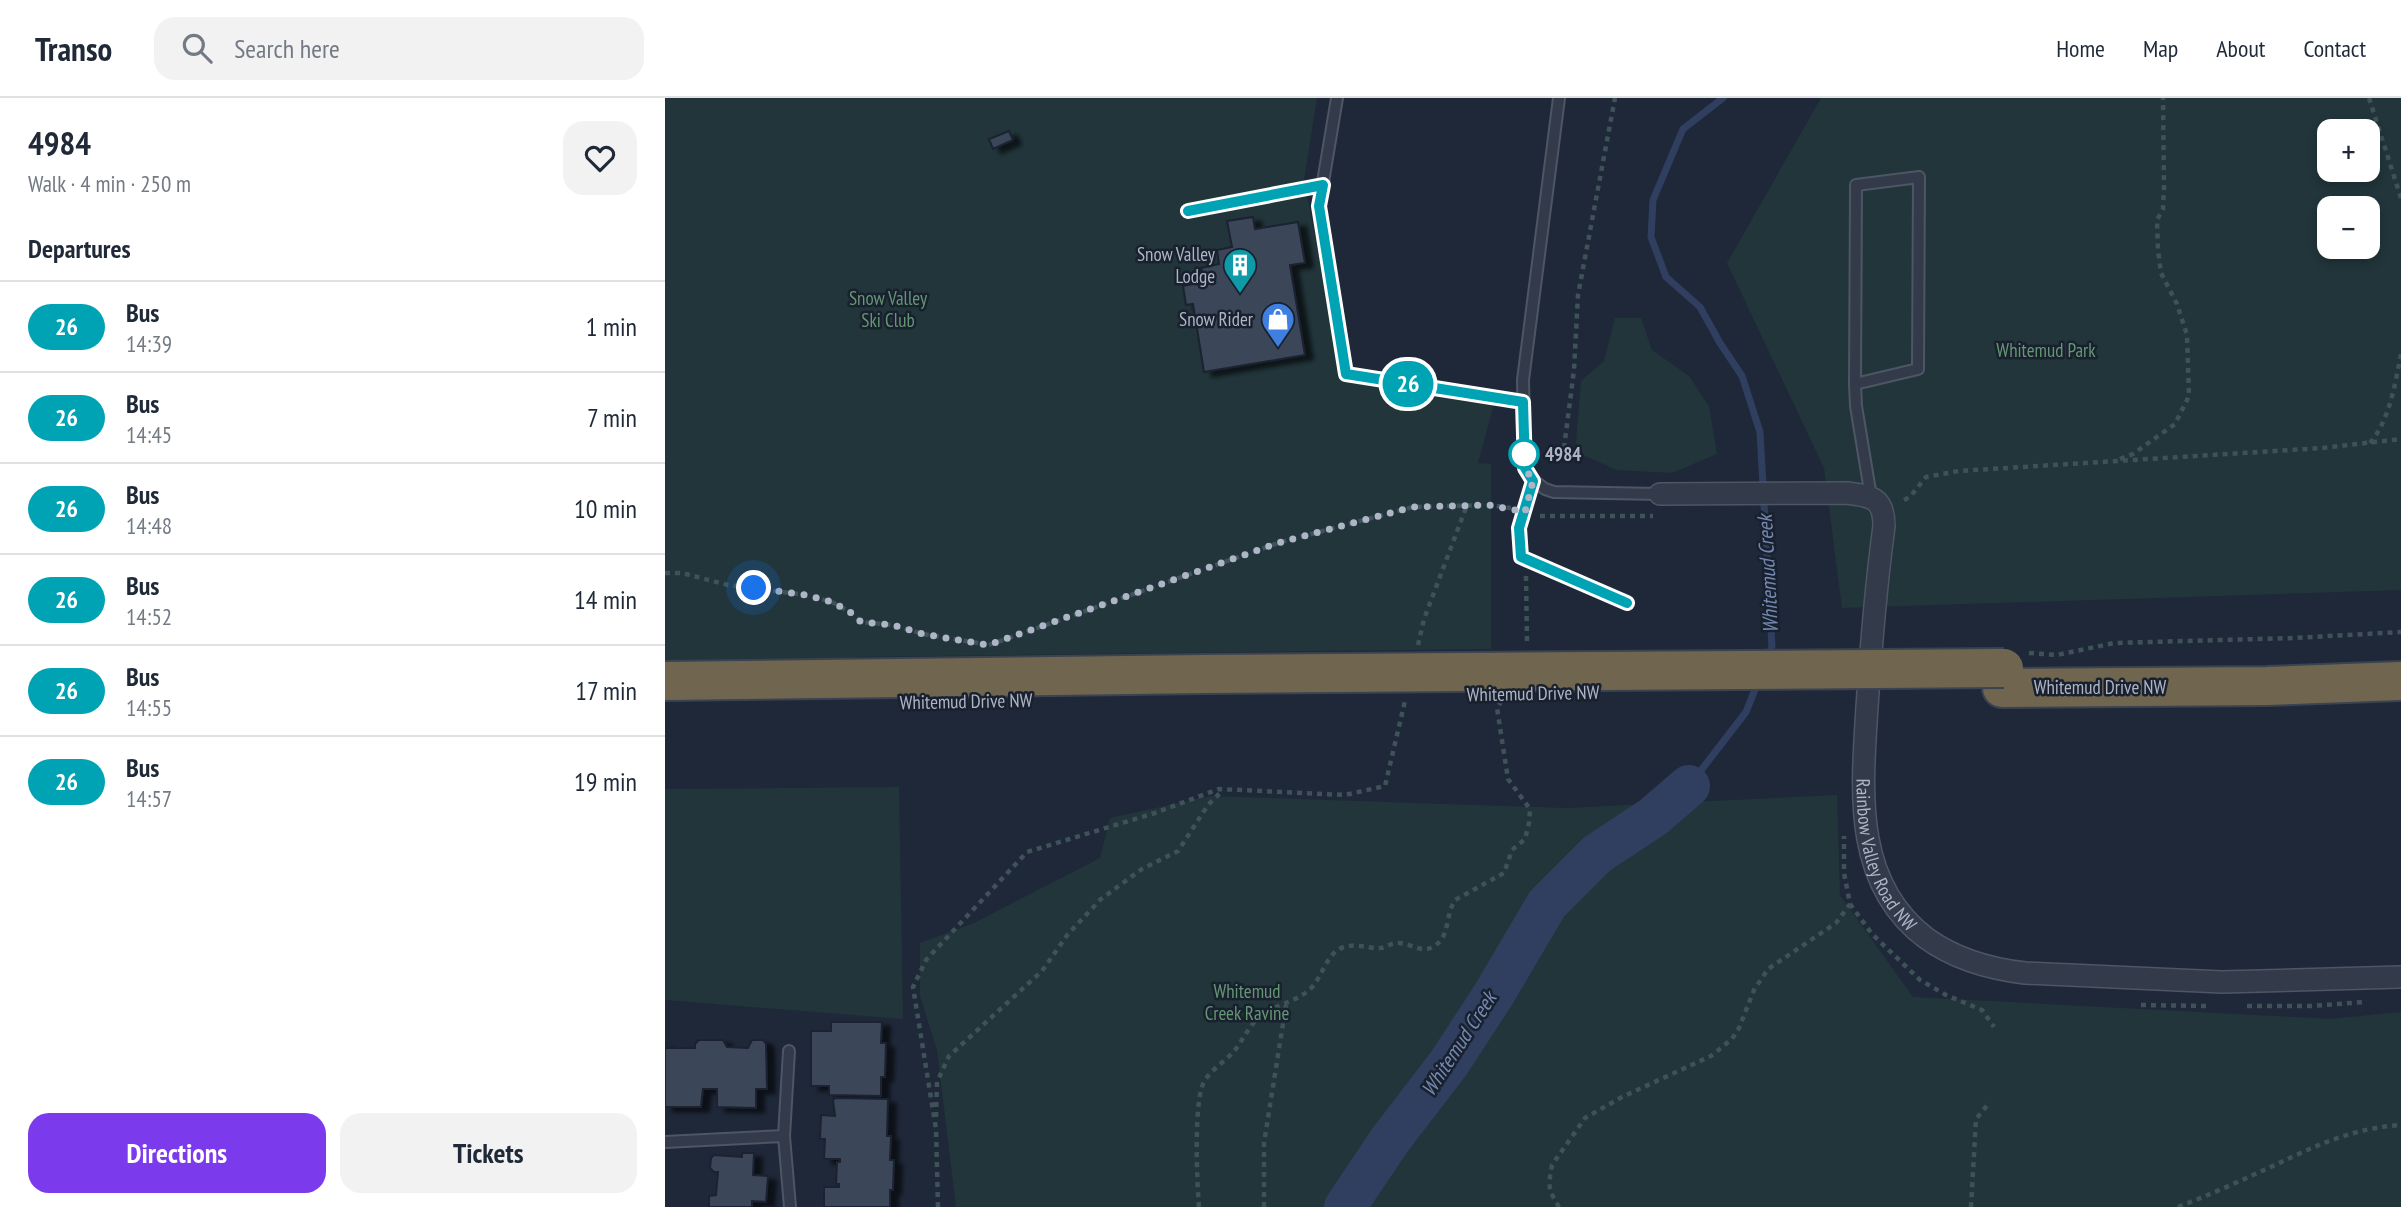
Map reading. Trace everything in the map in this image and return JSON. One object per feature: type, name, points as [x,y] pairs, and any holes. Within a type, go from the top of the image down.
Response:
[{"type":"highway","name":"Whitemud Drive NW","points":[[665,707],[1203,686],[2401,664]]},
{"type":"highway","name":"Whitemud Drive NW","points":[[2009,670],[2267,686],[2401,681]]},
{"type":"highway","name":"Whitemud Drive NW","points":[[665,681],[1203,686]]},
{"type":"street","points":[[1660,505],[1847,493],[1871,497]]},
{"type":"street","name":"Rainbow Valley Road NW","points":[[1871,497],[1884,512],[1884,519],[1871,645],[1863,779],[1867,837],[1876,873],[1891,902],[1907,923],[1944,951],[1997,970],[2222,982],[2401,977]]},
{"type":"lane","points":[[1336,98],[1319,206],[1346,374],[1523,402]]},
{"type":"lane","points":[[1559,98],[1524,370],[1525,468],[1533,481],[1555,492],[1660,505]]},
{"type":"lane","points":[[1855,384],[1918,369],[1919,177],[1856,185],[1855,384],[1856,406],[1871,497]]},
{"type":"lane","points":[[1188,211],[1323,185]]},
{"type":"lane","points":[[1533,481],[1519,528],[1521,557],[1627,603]]},
{"type":"lane","points":[[789,1051],[784,1136],[790,1207]]},
{"type":"lane","points":[[665,1142],[784,1136]]},
{"type":"path","points":[[1564,448],[1574,370],[1578,295],[1615,98]]},
{"type":"path","points":[[2117,461],[2133,454],[2175,424],[2189,396],[2187,335],[2177,304],[2161,273],[2158,250],[2157,220],[2163,209],[2164,188],[2163,98]]},
{"type":"path","points":[[2369,98],[2401,198]]},
{"type":"path","points":[[2369,444],[2377,435],[2389,404],[2401,354]]},
{"type":"path","points":[[1903,500],[1910,497],[1926,477],[1938,474],[1987,468],[2369,444],[2401,439]]},
{"type":"path","points":[[1415,657],[1425,618],[1467,505]]},
{"type":"path","points":[[976,649],[1281,542],[1413,507],[1489,505],[1535,516],[1660,505]]},
{"type":"path","points":[[1526,559],[1527,649]]},
{"type":"path","points":[[665,573],[682,573],[728,585],[806,595],[832,602],[861,622],[893,625],[923,634],[988,645]]},
{"type":"path","points":[[2009,670],[2057,655],[2115,643],[2401,632]]},
{"type":"path","points":[[936,1129],[913,987],[926,960],[1027,852],[1155,813],[1219,789],[1345,795],[1385,786],[1406,696]]},
{"type":"path","points":[[1199,1207],[1197,1112],[1200,1090],[1205,1079],[1237,1048],[1251,1025],[1265,1013],[1313,987],[1319,982],[1329,959],[1336,951],[1346,946],[1381,948],[1397,943],[1414,949],[1427,949],[1435,945],[1445,931],[1450,907],[1455,900],[1504,873],[1512,850],[1525,839],[1529,809],[1508,779],[1497,708],[1503,696]]},
{"type":"path","points":[[938,1207],[937,1082],[949,1056],[1042,971],[1068,934],[1101,899],[1142,869],[1178,851],[1208,805],[1223,790]]},
{"type":"path","points":[[1844,830],[1843,873],[1850,904],[1872,934],[1920,980],[1946,995],[1982,1010],[1994,1027]]},
{"type":"path","points":[[1559,1207],[1549,1183],[1552,1165],[1585,1118],[1622,1097],[1711,1056],[1732,1039],[1754,990],[1768,970],[1836,923],[1850,904]]},
{"type":"path","points":[[1264,1207],[1264,1143],[1286,1004]]},
{"type":"path","points":[[1971,1207],[1976,1119],[1990,1102]]},
{"type":"path","points":[[2178,1207],[2325,1141],[2350,1133],[2401,1125]]},
{"type":"green space","name":"Snow Valley Ski Club","points":[[665,98],[1317,98],[1304,180],[1343,376],[1494,404],[1478,463],[1491,464],[1491,649],[856,657],[827,667],[665,666]]},
{"type":"green space","name":"Whitemud Park","points":[[1821,98],[2401,98],[2401,590],[1842,608],[1824,468],[1727,263]]},
{"type":"green space","points":[[1615,318],[1641,318],[1652,350],[1689,376],[1709,406],[1717,454],[1672,473],[1617,470],[1578,453],[1576,441],[1581,381],[1604,361]]},
{"type":"green space","points":[[899,787],[903,1019],[665,1000],[665,789]]},
{"type":"green space","name":"Whitemud Creek Ravine","points":[[1837,795],[1840,895],[1913,997],[2331,1019],[2401,1012],[2401,1207],[956,1207],[937,1050],[920,996],[920,943],[974,923],[1100,858],[1110,818],[1210,796],[1566,808]]},
{"type":"building","points":[[1009,131],[1013,140],[993,149],[989,139]]},
{"type":"building","name":"Snow Valley Lodge","points":[[1253,217],[1255,229],[1298,222],[1305,263],[1290,265],[1305,355],[1204,372],[1193,304],[1186,305],[1183,286],[1204,282],[1201,268],[1219,264],[1217,250],[1232,247],[1227,221]]},
{"type":"building","points":[[831,1022],[882,1022],[881,1043],[886,1043],[885,1077],[881,1077],[881,1096],[829,1095],[829,1086],[811,1086],[811,1031],[831,1031]]},
{"type":"building","points":[[699,1040],[723,1040],[727,1047],[748,1048],[752,1040],[763,1040],[766,1044],[767,1089],[756,1089],[756,1108],[717,1107],[717,1089],[703,1089],[701,1107],[665,1107],[665,1042],[666,1048],[695,1048]]},
{"type":"building","points":[[835,1098],[888,1099],[887,1136],[891,1136],[890,1160],[894,1160],[890,1207],[824,1207],[824,1187],[839,1187],[839,1184],[836,1184],[837,1162],[840,1162],[840,1159],[824,1159],[825,1139],[820,1139],[821,1115],[835,1116]]},
{"type":"building","points":[[742,1153],[754,1153],[753,1175],[768,1176],[766,1202],[752,1201],[752,1207],[709,1207],[709,1196],[716,1195],[718,1172],[710,1168],[711,1158],[714,1155],[742,1157]]},
{"type":"waterway","name":"Whitemud Creek","points":[[1723,98],[1683,129],[1653,200],[1651,237],[1666,277],[1700,307],[1742,376],[1760,432],[1772,647],[1767,658]]},
{"type":"waterway","name":"Whitemud Creek","points":[[1689,786],[1746,712],[1758,682]]},
{"type":"waterway","name":"Whitemud Creek","points":[[1345,1207],[1390,1140],[1449,1063],[1494,994],[1547,904],[1597,854],[1653,817],[1689,786]]},
{"type":"bus line","name":"26","points":[[1188,211],[1323,185],[1319,206],[1346,374],[1523,402],[1525,468],[1533,481],[1519,528],[1521,557],[1627,603]]},
{"type":"place","name":"Snow Valley Lodge","points":[[1240,295]]},
{"type":"place","name":"Snow Rider","points":[[1278,349]]},
{"type":"place","name":"4984","points":[[1524,454]]},
{"type":"route","points":[[754,588],[781,590],[832,602],[861,622],[893,625],[923,634],[988,645],[1281,542],[1413,507],[1489,505],[1525,512],[1533,481],[1525,468],[1524,449],[1524,454]]}]
